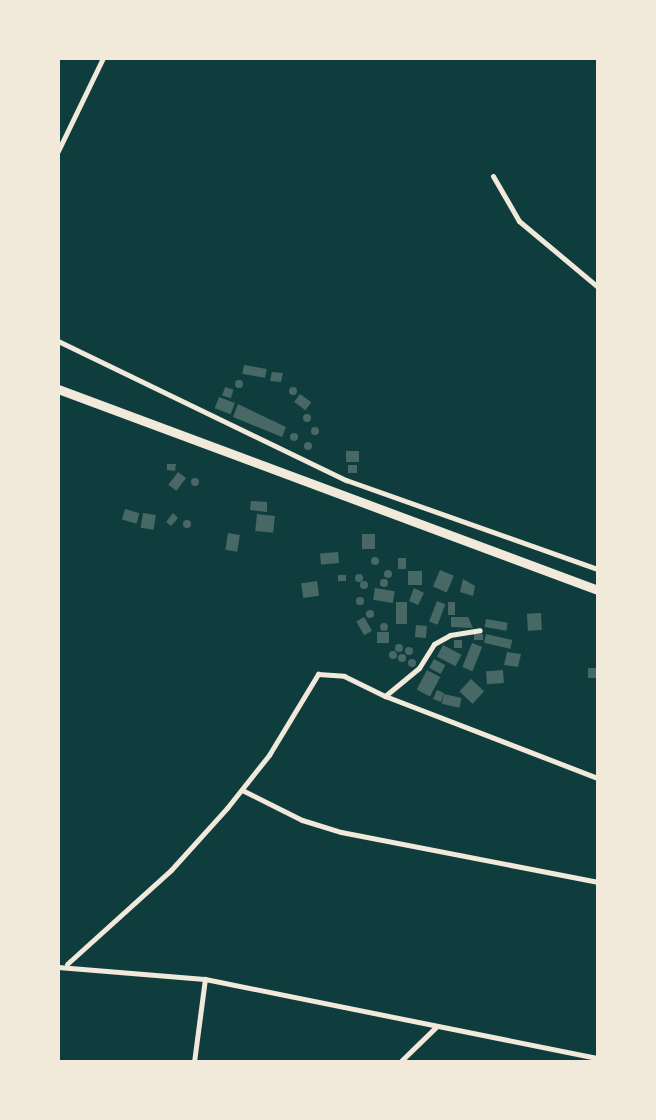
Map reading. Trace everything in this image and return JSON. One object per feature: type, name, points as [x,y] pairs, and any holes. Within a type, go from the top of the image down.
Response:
[{"type":"highway","points":[[58,388],[598,590]]},
{"type":"street","points":[[58,151],[103,58]]},
{"type":"street","points":[[493,176],[519,221],[598,287]]},
{"type":"street","points":[[58,341],[346,480],[598,569]]},
{"type":"street","points":[[385,696],[419,668],[434,644],[450,635],[480,630]]},
{"type":"street","points":[[58,967],[67,964],[172,870],[242,790],[317,674],[344,676],[385,696],[598,778]]},
{"type":"street","points":[[242,790],[302,820],[341,832],[598,882]]},
{"type":"street","points":[[67,964],[205,979],[598,1058]]},
{"type":"street","points":[[194,1062],[205,979]]},
{"type":"street","points":[[400,1062],[436,1027]]},
{"type":"building","points":[[244,365],[267,369],[265,378],[242,374]]},
{"type":"building","points":[[272,372],[283,373],[281,382],[270,381]]},
{"type":"building","points":[[239,380],[243,384],[239,388],[235,384]]},
{"type":"building","points":[[225,387],[234,390],[231,398],[222,396]]},
{"type":"building","points":[[293,387],[297,391],[293,395],[289,391]]},
{"type":"building","points":[[300,394],[311,402],[305,410],[294,402]]},
{"type":"building","points":[[219,397],[235,403],[231,414],[215,408]]},
{"type":"building","points":[[238,404],[286,427],[282,437],[233,417]]},
{"type":"building","points":[[307,414],[311,418],[307,422],[303,418]]},
{"type":"building","points":[[315,427],[319,431],[315,435],[311,431]]},
{"type":"building","points":[[294,433],[298,437],[294,441],[290,437]]},
{"type":"building","points":[[308,442],[312,446],[308,450],[304,446]]},
{"type":"building","points":[[346,451],[359,451],[359,462],[346,462]]},
{"type":"building","points":[[167,464],[176,464],[175,471],[167,470]]},
{"type":"building","points":[[348,465],[357,465],[357,473],[348,473]]},
{"type":"building","points":[[178,472],[186,478],[176,491],[168,485]]},
{"type":"building","points":[[195,478],[199,482],[195,486],[191,482]]},
{"type":"building","points":[[251,501],[267,502],[267,512],[250,510]]},
{"type":"building","points":[[125,509],[139,513],[136,524],[122,520]]},
{"type":"building","points":[[143,513],[156,515],[153,530],[141,528]]},
{"type":"building","points":[[173,513],[178,518],[171,526],[166,522]]},
{"type":"building","points":[[257,514],[275,516],[273,533],[255,531]]},
{"type":"building","points":[[187,520],[191,524],[187,528],[183,524]]},
{"type":"building","points":[[228,533],[240,535],[237,552],[225,550]]},
{"type":"building","points":[[362,534],[375,534],[375,549],[362,549]]},
{"type":"building","points":[[338,552],[339,563],[321,565],[320,554]]},
{"type":"building","points":[[375,557],[379,561],[375,565],[371,561]]},
{"type":"building","points":[[398,558],[406,558],[406,569],[398,569]]},
{"type":"building","points":[[388,570],[392,574],[388,578],[384,574]]},
{"type":"building","points":[[440,570],[454,576],[447,592],[433,587]]},
{"type":"building","points":[[408,571],[422,571],[422,585],[408,585]]},
{"type":"building","points":[[359,574],[363,578],[359,582],[355,578]]},
{"type":"building","points":[[338,575],[346,575],[346,581],[338,581]]},
{"type":"building","points":[[384,579],[388,583],[384,587],[380,583]]},
{"type":"building","points":[[463,579],[475,586],[473,596],[460,592]]},
{"type":"building","points":[[317,581],[319,596],[303,598],[301,583]]},
{"type":"building","points":[[364,581],[368,585],[364,589],[360,585]]},
{"type":"building","points":[[375,588],[395,591],[393,603],[373,600]]},
{"type":"building","points":[[414,588],[424,593],[418,605],[409,601]]},
{"type":"building","points":[[360,597],[364,601],[360,605],[356,601]]},
{"type":"building","points":[[437,601],[445,604],[438,625],[429,622]]},
{"type":"building","points":[[396,602],[407,602],[407,624],[396,624]]},
{"type":"building","points":[[448,602],[455,602],[455,615],[448,615]]},
{"type":"building","points":[[370,610],[374,614],[370,618],[366,614]]},
{"type":"building","points":[[541,613],[542,630],[528,631],[527,614]]},
{"type":"building","points":[[364,617],[372,631],[364,635],[356,622]]},
{"type":"building","points":[[451,617],[468,617],[473,628],[451,627]]},
{"type":"building","points":[[486,619],[508,623],[506,631],[485,627]]},
{"type":"building","points":[[384,623],[388,627],[384,631],[380,627]]},
{"type":"building","points":[[416,625],[427,626],[426,638],[415,637]]},
{"type":"building","points":[[377,632],[389,632],[389,643],[377,643]]},
{"type":"building","points":[[474,633],[483,634],[483,640],[474,640]]},
{"type":"building","points":[[486,634],[512,640],[510,649],[484,643]]},
{"type":"building","points":[[454,640],[462,640],[462,648],[454,648]]},
{"type":"building","points":[[472,643],[482,647],[472,671],[462,667]]},
{"type":"building","points":[[399,644],[403,648],[399,652],[395,648]]},
{"type":"building","points":[[443,645],[462,655],[455,666],[437,656]]},
{"type":"building","points":[[409,647],[413,651],[409,655],[405,651]]},
{"type":"building","points":[[393,651],[397,655],[393,659],[389,655]]},
{"type":"building","points":[[507,652],[521,654],[518,667],[504,665]]},
{"type":"building","points":[[402,654],[406,658],[402,662],[398,658]]},
{"type":"building","points":[[412,659],[416,663],[412,667],[408,663]]},
{"type":"building","points":[[434,659],[445,665],[441,674],[429,668]]},
{"type":"building","points":[[588,668],[598,668],[598,678],[588,678]]},
{"type":"building","points":[[427,670],[440,677],[430,696],[417,689]]},
{"type":"building","points":[[503,670],[504,683],[487,684],[486,671]]},
{"type":"building","points":[[471,679],[484,691],[473,704],[459,691]]},
{"type":"building","points":[[437,690],[444,693],[441,702],[433,699]]},
{"type":"building","points":[[444,694],[462,698],[459,708],[442,704]]}]
